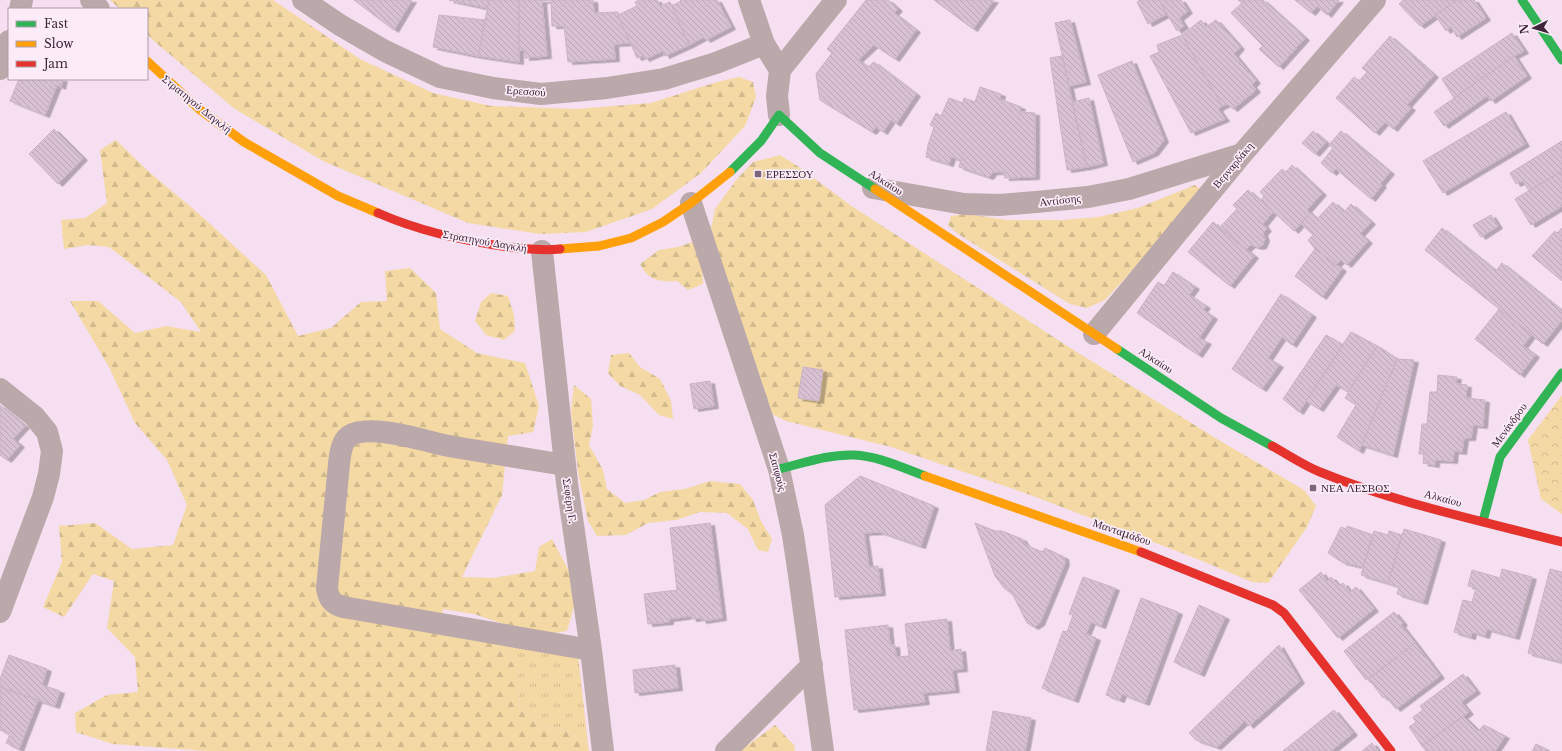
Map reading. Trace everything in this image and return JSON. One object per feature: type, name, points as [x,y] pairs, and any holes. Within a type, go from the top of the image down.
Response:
[{"type":"street","points":[[91,0],[98,8]]},
{"type":"street","name":"Ερεσσού","points":[[304,0],[340,25],[385,51],[440,76],[493,88],[542,94],[607,88],[664,79],[716,63],[764,44]]},
{"type":"street","points":[[748,0],[764,44],[780,70]]},
{"type":"street","points":[[779,115],[777,96],[780,70],[836,0]]},
{"type":"street","name":"Βερναρδάκη","points":[[1094,334],[1242,154],[1375,0]]},
{"type":"street","points":[[1522,0],[1562,60]]},
{"type":"street","points":[[0,69],[8,44]]},
{"type":"street","name":"Στρατηγού Δαγκλή","points":[[148,62],[200,109],[244,142],[338,196],[389,218],[454,238],[542,251],[599,246],[631,238],[663,222],[717,183],[743,160],[761,141],[779,115]]},
{"type":"street","name":"Αλκαίου","points":[[779,115],[820,153],[1221,418],[1318,471],[1347,482],[1408,501],[1562,542]]},
{"type":"street","name":"Αντίσσης","points":[[873,188],[964,204],[999,205],[1036,202],[1088,197],[1129,189],[1242,154]]},
{"type":"street","name":"Σαπφούς","points":[[691,203],[779,469],[793,535],[824,751]]},
{"type":"street","name":"Σεφέρη Γ.","points":[[542,251],[565,465],[591,650],[603,751]]},
{"type":"street","name":"Μενάνδρου","points":[[1483,521],[1500,457],[1562,373]]},
{"type":"street","points":[[0,389],[34,416],[47,432],[52,451],[49,474],[43,497],[0,612]]},
{"type":"street","points":[[565,465],[451,447],[399,434],[360,432],[349,437],[342,447],[339,464],[327,588],[331,601],[336,605],[343,607],[591,650]]},
{"type":"street","name":"Μανταμάδου","points":[[779,469],[828,457],[855,455],[877,458],[1164,560],[1273,605],[1284,613],[1390,751]]},
{"type":"street","points":[[726,751],[812,665]]},
{"type":"green space","points":[[110,0],[273,0],[360,59],[433,93],[491,106],[576,109],[651,103],[717,82],[739,77],[753,82],[756,97],[745,126],[701,173],[652,209],[586,232],[540,234],[468,223],[323,161],[235,109],[155,42],[148,35],[148,8],[119,8]]},
{"type":"green space","points":[[116,140],[148,171],[198,213],[266,275],[298,336],[331,328],[361,302],[387,301],[385,271],[410,268],[436,293],[440,329],[477,353],[525,363],[539,406],[533,432],[508,436],[502,495],[462,577],[494,578],[535,571],[539,547],[552,539],[569,571],[574,606],[567,631],[546,634],[510,626],[474,614],[443,609],[441,634],[493,642],[517,667],[520,710],[539,725],[564,730],[588,744],[589,751],[207,751],[113,744],[76,732],[75,713],[107,695],[138,692],[135,657],[107,628],[114,581],[93,574],[64,617],[43,607],[62,562],[59,526],[95,523],[132,549],[173,545],[187,505],[167,460],[135,423],[109,367],[70,301],[98,301],[135,333],[166,326],[201,332],[181,302],[109,247],[88,245],[64,249],[61,220],[85,218],[107,203],[100,150]]},
{"type":"green space","points":[[780,155],[799,167],[850,205],[1072,349],[1222,442],[1304,490],[1316,506],[1307,527],[1268,583],[1252,582],[1195,558],[1025,493],[891,447],[786,421],[770,413],[710,234],[715,209],[737,179],[753,162]]},
{"type":"green space","points":[[1195,185],[1203,191],[1192,206],[1105,300],[1087,308],[1070,304],[958,234],[948,225],[951,216],[967,214],[1007,220],[1064,220],[1098,217],[1138,208]]},
{"type":"green space","points":[[692,242],[702,261],[703,284],[688,290],[677,281],[660,281],[651,277],[643,270],[640,264],[659,250],[678,247]]},
{"type":"green space","points":[[491,293],[508,296],[514,315],[515,331],[504,340],[486,335],[475,321],[481,302]]},
{"type":"green space","points":[[629,353],[640,367],[660,379],[671,401],[673,419],[659,415],[640,395],[620,386],[608,373],[611,355]]},
{"type":"green space","points":[[574,385],[591,399],[593,425],[589,445],[603,470],[607,489],[625,503],[644,500],[660,492],[685,489],[710,481],[740,484],[753,500],[761,521],[772,539],[768,552],[758,550],[748,529],[727,513],[700,512],[676,520],[648,523],[626,535],[597,536],[588,521],[578,472],[571,411]]},
{"type":"green space","points":[[1562,395],[1562,514],[1541,499],[1528,440]]},
{"type":"green space","points":[[493,642],[578,655],[588,744],[564,730],[539,725],[520,710],[517,667]]},
{"type":"green space","points":[[775,725],[794,745],[795,751],[740,751]]},
{"type":"building","points":[[354,0],[412,0],[394,30]]},
{"type":"building","points":[[449,0],[489,0],[487,8]]},
{"type":"building","points":[[489,0],[519,0],[519,62],[478,56]]},
{"type":"building","points":[[519,0],[550,0],[542,1],[547,56],[525,58],[525,50],[519,50]]},
{"type":"building","points":[[551,0],[593,0],[594,13],[618,12],[630,43],[614,44],[615,59],[568,62],[564,26],[552,26]]},
{"type":"building","points":[[640,0],[657,0],[660,6],[670,2],[689,45],[665,56],[663,51],[645,59],[643,56],[637,58],[618,15],[637,6],[635,2]]},
{"type":"building","points":[[680,0],[717,0],[731,27],[706,40],[704,37],[689,45],[672,6],[681,1]]},
{"type":"building","points":[[866,0],[888,0],[898,9],[894,13],[916,30],[895,59],[874,45],[858,60],[868,67],[874,62],[916,94],[896,124],[891,120],[883,132],[876,127],[872,132],[820,100],[816,74],[832,53],[827,49]]},
{"type":"building","points":[[934,0],[994,0],[973,29]]},
{"type":"building","points":[[1140,0],[1159,0],[1167,14],[1148,24],[1137,2]]},
{"type":"building","points":[[1159,0],[1181,0],[1188,11],[1179,18],[1184,26],[1177,31]]},
{"type":"building","points":[[1238,0],[1263,0],[1305,38],[1279,67],[1259,49],[1263,46],[1231,13],[1242,3]]},
{"type":"building","points":[[1295,0],[1339,0],[1327,15],[1317,6],[1311,13]]},
{"type":"building","points":[[1403,0],[1457,0],[1420,26],[1399,4]]},
{"type":"building","points":[[1457,0],[1474,0],[1486,18],[1457,37],[1451,27],[1446,31],[1435,15]]},
{"type":"building","points":[[439,15],[485,20],[478,56],[433,47]]},
{"type":"building","points":[[1070,20],[1086,82],[1069,86],[1055,23]]},
{"type":"building","points":[[1201,20],[1206,27],[1216,20],[1240,47],[1234,54],[1256,81],[1252,85],[1256,90],[1233,109],[1227,104],[1222,106],[1182,35]]},
{"type":"building","points":[[1512,33],[1524,51],[1514,56],[1454,98],[1442,79]]},
{"type":"building","points":[[1182,35],[1222,106],[1218,109],[1225,119],[1191,133],[1150,56],[1159,52],[1157,45]]},
{"type":"building","points":[[1390,36],[1434,75],[1407,105],[1411,108],[1393,129],[1385,122],[1375,133],[1336,98],[1354,77],[1359,81],[1367,72],[1362,68]]},
{"type":"building","points":[[1062,56],[1087,167],[1067,170],[1050,58]]},
{"type":"building","points":[[1514,56],[1527,76],[1491,101],[1487,96],[1444,126],[1434,112]]},
{"type":"building","points":[[1132,61],[1164,140],[1154,153],[1133,162],[1098,75]]},
{"type":"building","points":[[19,80],[63,80],[61,87],[57,85],[45,115],[10,101]]},
{"type":"building","points":[[980,87],[1001,94],[1000,99],[1021,107],[1020,112],[1035,113],[1035,177],[1005,178],[1004,172],[993,172],[989,177],[959,167],[961,160],[951,157],[949,164],[926,157],[934,127],[930,125],[936,113],[941,116],[949,98],[963,103],[964,98],[975,102]]},
{"type":"building","points":[[1089,98],[1103,163],[1087,167],[1072,102]]},
{"type":"building","points":[[1506,112],[1525,144],[1443,193],[1423,161]]},
{"type":"building","points":[[54,129],[83,158],[58,184],[29,154]]},
{"type":"building","points":[[1313,131],[1326,142],[1315,154],[1302,143]]},
{"type":"building","points":[[1341,131],[1390,172],[1380,184],[1382,185],[1371,199],[1336,169],[1332,173],[1321,163],[1333,148],[1329,145]]},
{"type":"building","points":[[1562,141],[1562,171],[1529,191],[1523,181],[1516,184],[1510,173]]},
{"type":"building","points":[[1292,165],[1322,193],[1307,210],[1310,213],[1294,231],[1261,200],[1264,196],[1260,192],[1282,169],[1286,172]]},
{"type":"building","points":[[1562,171],[1562,206],[1531,225],[1515,199]]},
{"type":"building","points":[[1248,190],[1273,212],[1263,224],[1267,229],[1263,233],[1265,239],[1262,246],[1258,247],[1251,245],[1246,250],[1219,228],[1237,209],[1233,205]]},
{"type":"building","points":[[1333,202],[1344,212],[1351,204],[1371,222],[1360,234],[1368,241],[1347,265],[1341,260],[1336,265],[1315,249],[1308,240],[1313,235],[1301,224],[1310,213],[1317,219]]},
{"type":"building","points":[[1491,215],[1498,226],[1481,237],[1473,225]]},
{"type":"building","points":[[1213,222],[1254,256],[1230,286],[1188,252]]},
{"type":"building","points":[[1442,228],[1496,271],[1502,263],[1562,311],[1562,320],[1543,344],[1425,250]]},
{"type":"building","points":[[1562,228],[1562,281],[1532,256],[1555,231],[1557,233]]},
{"type":"building","points":[[1315,249],[1342,269],[1322,297],[1295,276]]},
{"type":"building","points":[[1173,272],[1195,287],[1189,295],[1206,306],[1203,310],[1213,317],[1199,338],[1207,342],[1198,355],[1137,313],[1158,282],[1164,286]]},
{"type":"building","points":[[1281,294],[1312,315],[1292,345],[1282,337],[1268,358],[1279,365],[1262,389],[1232,369]]},
{"type":"building","points":[[1499,309],[1532,334],[1523,346],[1535,355],[1520,375],[1475,339]]},
{"type":"building","points":[[1351,332],[1377,346],[1348,392],[1336,385],[1319,409],[1306,401]]},
{"type":"building","points":[[1326,335],[1343,345],[1299,412],[1283,399]]},
{"type":"building","points":[[1377,346],[1397,359],[1359,451],[1337,437],[1356,405],[1345,398]]},
{"type":"building","points":[[1397,359],[1414,360],[1393,455],[1362,445]]},
{"type":"building","points":[[803,367],[823,370],[819,401],[798,398]]},
{"type":"building","points":[[1438,375],[1457,377],[1456,384],[1467,385],[1466,398],[1485,400],[1483,426],[1473,425],[1471,438],[1464,438],[1462,452],[1454,451],[1453,461],[1435,460],[1435,465],[1423,463],[1424,454],[1419,454],[1422,424],[1427,424],[1430,392],[1437,392]]},
{"type":"building","points":[[710,381],[714,406],[694,409],[690,384]]},
{"type":"building","points":[[0,405],[25,426],[13,439],[20,445],[7,460],[0,455]]},
{"type":"building","points":[[860,476],[934,506],[921,546],[880,532],[864,533],[869,567],[878,566],[881,593],[835,597],[825,505]]},
{"type":"building","points":[[710,523],[722,618],[702,621],[701,618],[692,619],[691,616],[669,619],[669,622],[648,624],[644,594],[677,590],[670,528]]},
{"type":"building","points":[[975,523],[1022,539],[1026,545],[1042,552],[1045,548],[1064,557],[1065,563],[1040,623],[1034,627],[1027,623],[1013,595],[1004,588],[995,576]]},
{"type":"building","points":[[1347,526],[1373,535],[1363,567],[1342,562],[1328,553],[1341,527],[1346,529]]},
{"type":"building","points":[[1404,529],[1441,540],[1423,602],[1397,594],[1399,587],[1388,583]]},
{"type":"building","points":[[1374,531],[1388,535],[1389,531],[1402,535],[1388,583],[1361,575]]},
{"type":"building","points":[[1502,569],[1532,577],[1515,637],[1487,629],[1485,636],[1472,632],[1471,637],[1454,632],[1463,600],[1472,602],[1476,588],[1468,586],[1472,570],[1500,578]]},
{"type":"building","points":[[1550,569],[1562,572],[1562,662],[1528,653]]},
{"type":"building","points":[[1321,572],[1327,581],[1331,577],[1339,586],[1343,583],[1350,592],[1356,587],[1374,609],[1338,638],[1299,590]]},
{"type":"building","points":[[1083,577],[1115,588],[1101,626],[1091,622],[1086,634],[1096,638],[1074,700],[1042,688],[1063,631],[1067,632],[1073,615],[1069,614]]},
{"type":"building","points":[[1141,598],[1178,612],[1145,703],[1122,694],[1120,700],[1106,695]]},
{"type":"building","points":[[1199,605],[1225,617],[1200,674],[1174,662]]},
{"type":"building","points":[[1394,612],[1403,623],[1401,625],[1415,643],[1366,680],[1344,651]]},
{"type":"building","points":[[947,619],[950,651],[961,649],[963,669],[952,670],[955,690],[923,693],[925,702],[854,710],[845,630],[888,625],[890,645],[895,645],[896,657],[909,656],[905,624]]},
{"type":"building","points":[[1415,643],[1440,676],[1396,709],[1385,696],[1383,698],[1369,679]]},
{"type":"building","points":[[1279,645],[1300,681],[1249,726],[1245,721],[1217,747],[1196,740],[1189,733]]},
{"type":"building","points":[[9,655],[47,669],[42,685],[60,691],[55,706],[0,687],[0,679]]},
{"type":"building","points":[[675,665],[678,688],[635,693],[633,670]]},
{"type":"building","points":[[1463,674],[1476,691],[1461,702],[1469,712],[1422,746],[1409,727],[1416,722],[1413,717],[1423,710],[1420,706]]},
{"type":"building","points":[[0,687],[38,700],[19,749],[6,743],[10,734],[0,730]]},
{"type":"building","points":[[1334,710],[1353,733],[1331,751],[1283,751]]},
{"type":"building","points":[[993,711],[1031,718],[1025,751],[986,751]]},
{"type":"building","points":[[1463,716],[1478,731],[1484,725],[1505,736],[1495,751],[1426,751],[1422,746]]},
{"type":"building","points":[[1372,743],[1378,751],[1362,751]]},
{"type":"building","points":[[1536,744],[1546,749],[1545,751],[1532,751]]},
{"type":"traffic: fast","points":[[1522,0],[1562,60]]},
{"type":"traffic: fast","points":[[730,172],[761,141],[779,115],[820,153],[875,189]]},
{"type":"traffic: fast","points":[[1117,349],[1221,418],[1272,446]]},
{"type":"traffic: fast","points":[[1483,521],[1500,457],[1562,373]]},
{"type":"traffic: fast","points":[[779,469],[826,457],[854,455],[881,460],[925,476]]},
{"type":"traffic: slow","points":[[148,62],[199,109],[244,142],[338,196],[378,213]]},
{"type":"traffic: slow","points":[[560,249],[599,246],[631,238],[663,222],[691,203],[730,172]]},
{"type":"traffic: slow","points":[[875,189],[1117,349]]},
{"type":"traffic: slow","points":[[925,476],[1141,552]]},
{"type":"traffic: jam","points":[[378,213],[409,225],[475,242],[528,249],[560,249]]},
{"type":"traffic: jam","points":[[1272,446],[1320,472],[1379,493],[1440,511],[1562,542]]},
{"type":"traffic: jam","points":[[1141,552],[1273,605],[1284,613],[1391,751]]},
{"type":"place","name":"ΕΡΕΣΣΟΥ","points":[[758,174]]},
{"type":"place","name":"ΝΕΑ ΛΕΣΒΟΣ","points":[[1313,488]]}]
